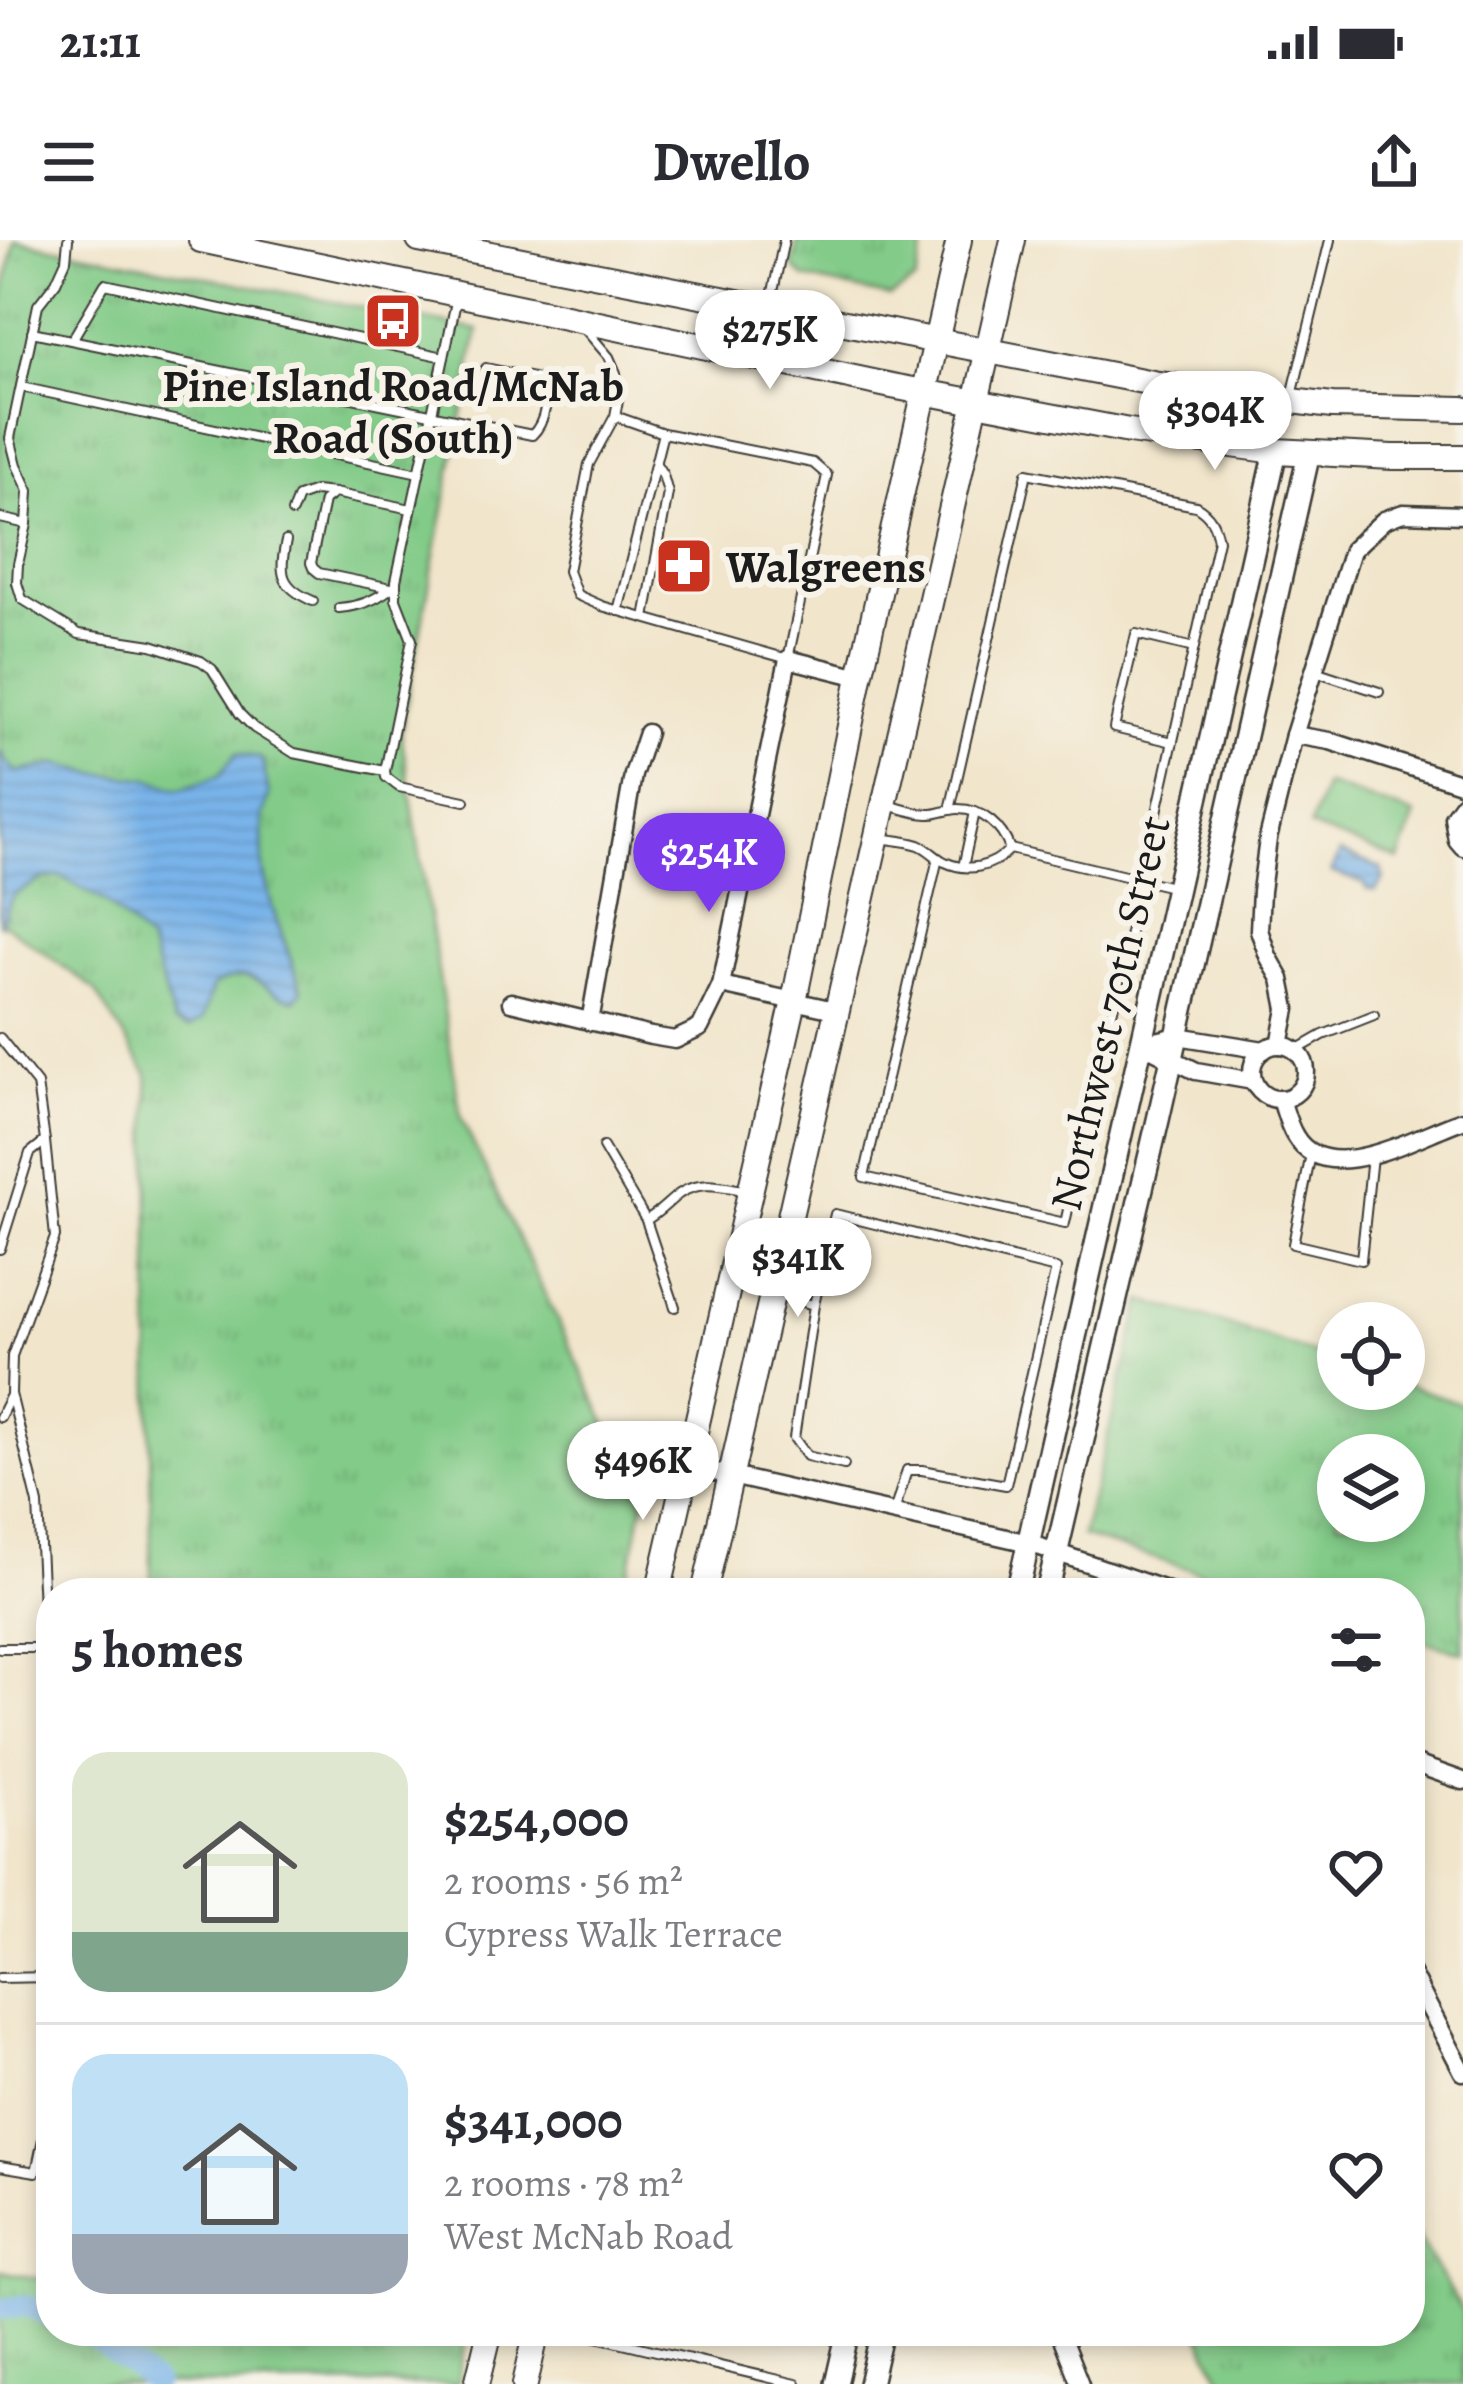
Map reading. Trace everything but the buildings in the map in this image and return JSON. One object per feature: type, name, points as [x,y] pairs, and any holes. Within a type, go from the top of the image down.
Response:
[{"type":"main road","points":[[201,240],[924,393],[1129,431],[1276,451],[1463,457]]},
{"type":"main road","points":[[419,240],[1158,384],[1332,406],[1463,409]]},
{"type":"main road","points":[[661,1578],[794,1001],[860,677],[959,240]]},
{"type":"main road","points":[[707,1578],[1013,240]]},
{"type":"main road","points":[[477,2384],[486,2346]]},
{"type":"main road","points":[[525,2384],[534,2346]]},
{"type":"street","name":"Northwest 70th Street","points":[[1021,1578],[1276,451]]},
{"type":"street","name":"Northwest 70th Street","points":[[1050,1578],[1310,453]]},
{"type":"street","points":[[1280,1049],[1287,1009],[1281,979],[1259,930],[1268,839],[1294,735],[1352,550],[1384,520],[1403,513],[1463,515]]},
{"type":"street","points":[[1242,606],[1274,612]]},
{"type":"street","points":[[511,1002],[675,1040],[700,1028],[721,985],[788,659],[860,677]]},
{"type":"street","points":[[1214,729],[1245,736]]},
{"type":"street","points":[[590,1022],[633,775],[647,733]]},
{"type":"street","points":[[1294,735],[1330,741],[1463,784]]},
{"type":"street","points":[[1463,803],[1454,817],[1457,840],[1463,847]]},
{"type":"street","points":[[721,985],[839,1011]]},
{"type":"street","points":[[1142,1044],[1178,1036],[1280,1049],[1305,1066],[1303,1084],[1281,1100],[1263,1095],[1253,1081],[1253,1064],[1280,1049]]},
{"type":"street","points":[[1142,1044],[1196,1071],[1253,1081]]},
{"type":"street","points":[[1281,1100],[1296,1138],[1311,1153],[1335,1160],[1354,1160],[1463,1120]]},
{"type":"street","points":[[1098,1238],[1129,1246]]},
{"type":"street","points":[[687,1466],[1029,1543],[1131,1578]]},
{"type":"street","points":[[1425,1767],[1463,1781]]},
{"type":"street","points":[[1425,2000],[1463,2072]]},
{"type":"street","points":[[836,2384],[845,2346]]},
{"type":"street","points":[[870,2384],[879,2346]]},
{"type":"street","points":[[1065,2346],[1081,2384]]},
{"type":"lane","points":[[68,240],[56,282],[38,305],[10,438],[29,491],[17,583],[22,598],[79,634],[152,645],[201,661],[212,669],[254,728],[294,753],[386,771]]},
{"type":"lane","points":[[770,307],[784,240]]},
{"type":"lane","points":[[1290,401],[1330,240]]},
{"type":"lane","points":[[72,340],[104,284],[444,357]]},
{"type":"lane","points":[[458,296],[394,589],[412,640],[386,778],[399,787],[465,801]]},
{"type":"lane","points":[[574,320],[609,357],[619,395],[615,416],[589,464],[568,572],[577,595],[788,659],[827,475],[813,463],[663,433],[615,416]]},
{"type":"lane","points":[[32,332],[532,435],[538,430],[548,392],[543,380],[486,368]]},
{"type":"lane","points":[[20,387],[418,472]]},
{"type":"lane","points":[[618,611],[663,433]]},
{"type":"lane","points":[[645,619],[668,493],[655,463]]},
{"type":"lane","points":[[938,858],[864,1177],[1065,1223],[1218,540],[1210,517],[1196,506],[1027,473],[950,810]]},
{"type":"lane","points":[[292,512],[298,497],[315,491],[411,509]]},
{"type":"lane","points":[[334,493],[324,501],[313,568],[394,589]]},
{"type":"lane","points":[[0,518],[27,524]]},
{"type":"lane","points":[[286,541],[281,566],[285,581],[296,594],[313,601]]},
{"type":"lane","points":[[339,608],[376,600],[394,589]]},
{"type":"lane","points":[[1173,742],[1114,728],[1136,634],[1194,648]]},
{"type":"lane","points":[[1314,671],[1379,692]]},
{"type":"lane","points":[[885,804],[928,814],[975,812],[1005,834],[1010,849]]},
{"type":"lane","points":[[963,867],[975,812]]},
{"type":"lane","points":[[878,837],[920,845],[963,867],[982,868],[1010,849]]},
{"type":"lane","points":[[1010,849],[1178,889]]},
{"type":"lane","points":[[1280,1049],[1374,1015]]},
{"type":"lane","points":[[0,1037],[37,1084],[55,1237],[12,1357],[11,1394],[38,1504],[42,1578]]},
{"type":"lane","points":[[0,1249],[30,1153],[45,1141]]},
{"type":"lane","points":[[603,1147],[646,1220],[675,1306]]},
{"type":"lane","points":[[1311,1153],[1293,1244],[1361,1260],[1372,1154]]},
{"type":"lane","points":[[646,1220],[695,1186],[750,1191]]},
{"type":"lane","points":[[844,1465],[807,1456],[794,1438],[814,1305],[835,1214],[1056,1269],[1006,1485],[907,1470],[893,1512]]},
{"type":"lane","points":[[773,1294],[814,1305]]},
{"type":"lane","points":[[0,1418],[11,1394]]},
{"type":"lane","points":[[0,1648],[36,1648]]},
{"type":"lane","points":[[0,1978],[36,1977]]},
{"type":"lane","points":[[0,2166],[36,2172]]},
{"type":"lane","points":[[650,2346],[796,2384]]},
{"type":"green space","points":[[15,240],[478,330],[401,733],[461,1118],[644,1502],[627,1578],[151,1578],[148,1075],[94,989],[2,922],[0,926],[0,312]]},
{"type":"green space","points":[[798,240],[925,240],[916,281],[890,297],[804,278],[792,266]]},
{"type":"green space","points":[[1325,784],[1415,815],[1399,860],[1310,827]]},
{"type":"green space","points":[[1142,1301],[1317,1355],[1317,1410],[1425,1410],[1425,1391],[1463,1404],[1463,1653],[1425,1642],[1425,1578],[1218,1578],[1082,1536]]},
{"type":"green space","points":[[1425,2250],[1463,2313],[1463,2384],[1224,2384],[1205,2346],[1425,2346]]},
{"type":"green space","points":[[0,2271],[36,2278],[36,2346],[465,2346],[457,2384],[0,2384]]},
{"type":"water","points":[[0,749],[17,772],[58,764],[150,779],[179,789],[219,776],[237,753],[262,759],[269,795],[262,817],[263,870],[302,991],[295,1000],[248,977],[228,979],[213,986],[202,1020],[189,1028],[174,1022],[149,943],[106,902],[60,876],[39,880],[12,897],[0,926]]},
{"type":"water","points":[[1340,853],[1381,868],[1384,879],[1375,891],[1331,872]]},
{"type":"waterway","points":[[0,2309],[36,2309]]},
{"type":"waterway","points":[[104,2346],[155,2384]]},
{"type":"place","name":"Pine Island Road/McNab Road (South)","points":[[393,321]]},
{"type":"place","name":"Walgreens","points":[[684,566]]}]
